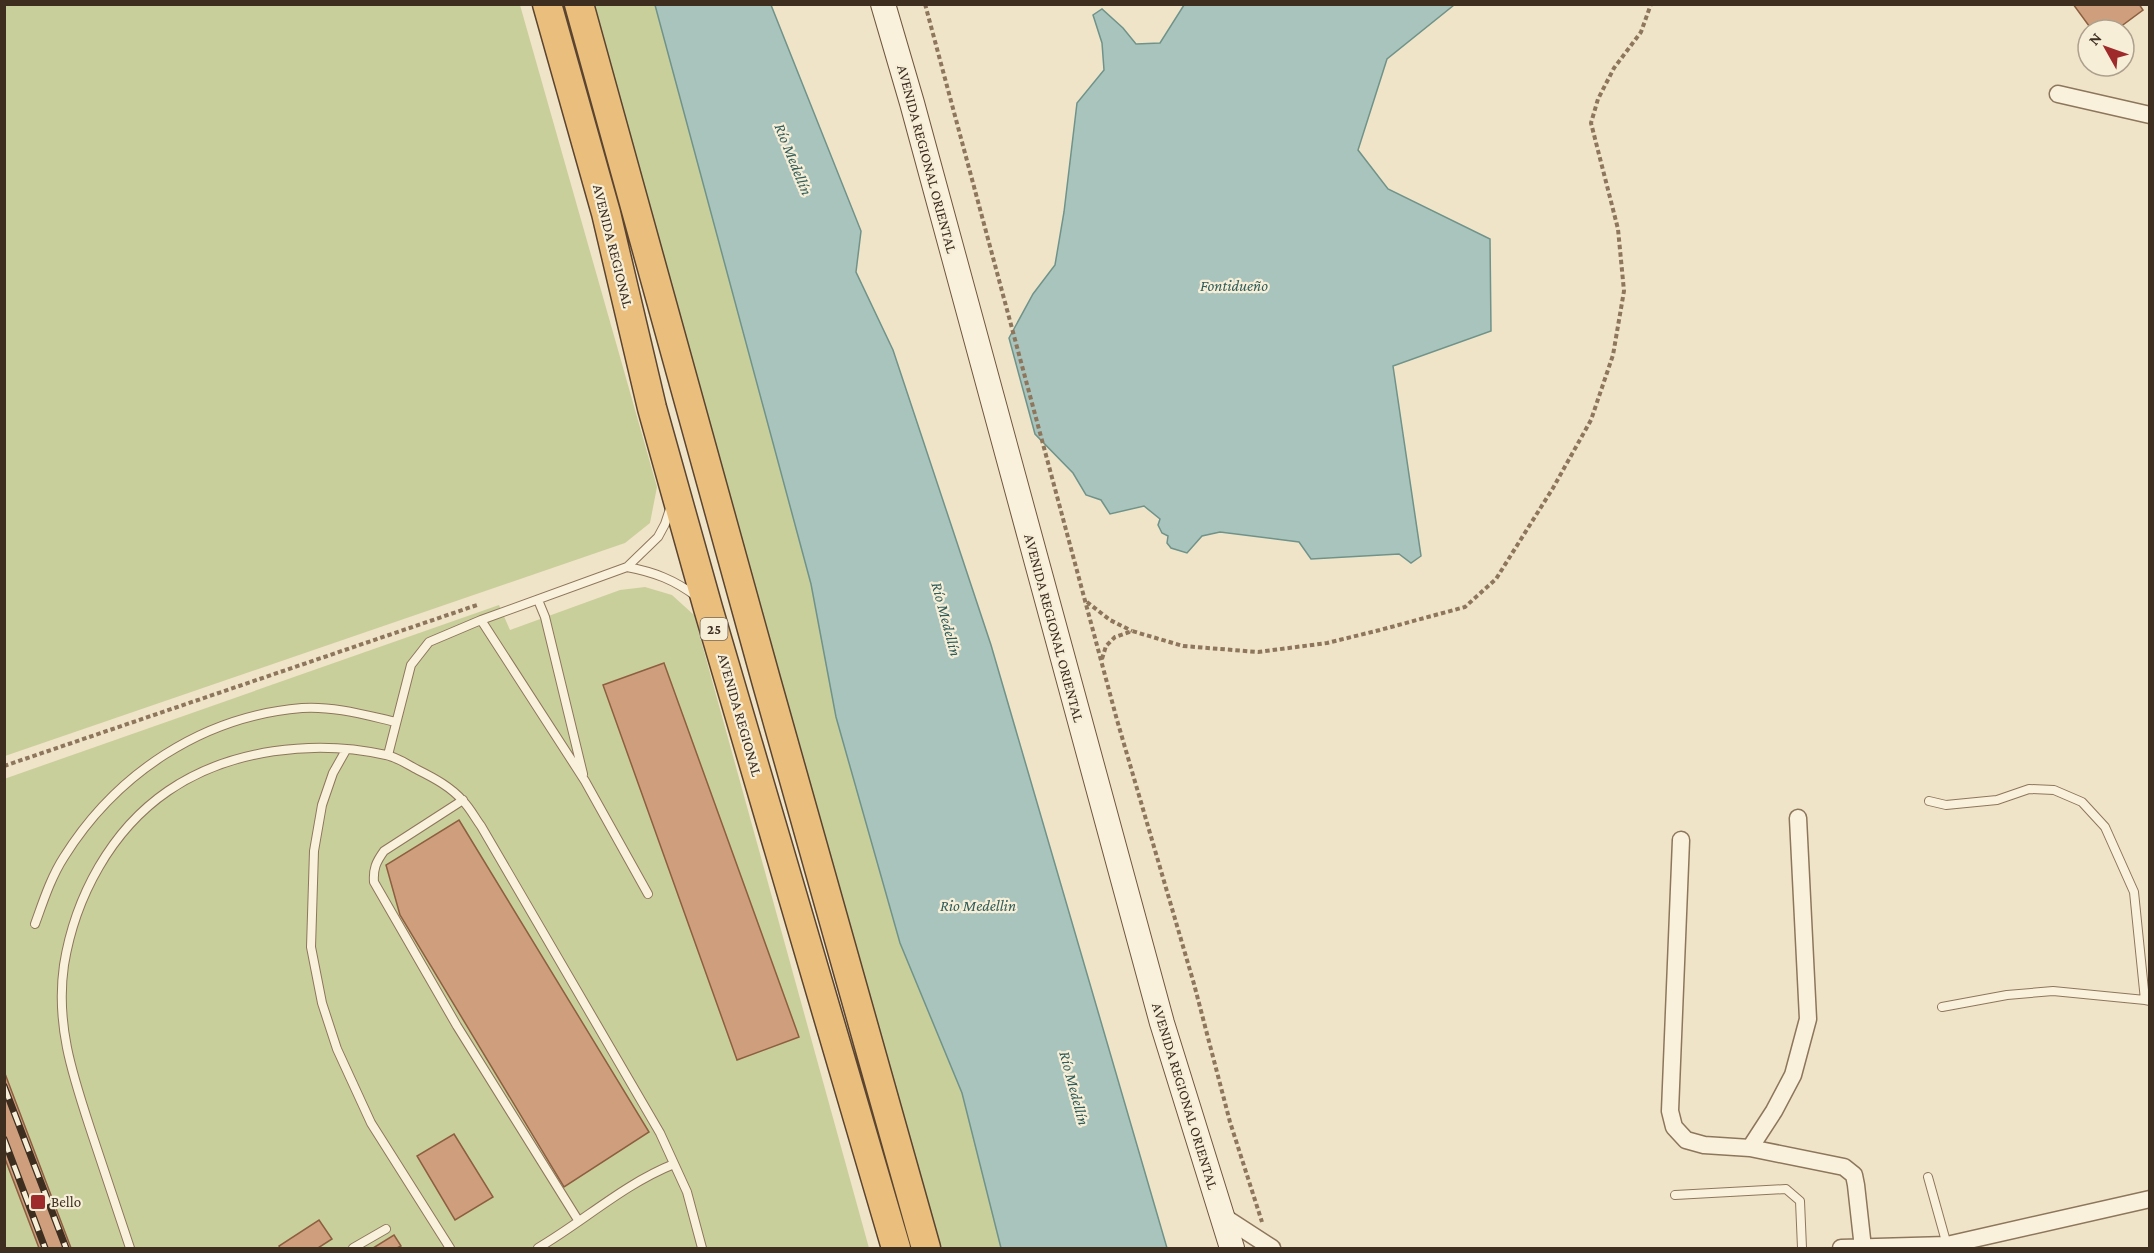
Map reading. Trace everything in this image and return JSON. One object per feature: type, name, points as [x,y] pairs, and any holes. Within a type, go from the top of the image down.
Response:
[{"type":"highway","name":"AVENIDA REGIONAL","points":[[547,4],[606,213],[652,408],[708,608],[896,1248]]},
{"type":"highway","name":"AVENIDA REGIONAL","points":[[579,4],[926,1248]]},
{"type":"main road","name":"AVENIDA REGIONAL ORIENTAL","points":[[883,4],[1159,1012],[1232,1248]]},
{"type":"street","points":[[2058,94],[2150,115]]},
{"type":"street","points":[[1750,1148],[1774,1111],[1793,1075],[1808,1019],[1798,818]]},
{"type":"street","points":[[1681,840],[1670,1111],[1674,1127],[1686,1140],[1704,1145],[1750,1148],[1844,1167],[1854,1175],[1863,1248]]},
{"type":"street","points":[[1841,1248],[1947,1245],[2150,1199]]},
{"type":"street","points":[[1221,1215],[1271,1248]]},
{"type":"lane","points":[[388,755],[411,665],[429,642],[481,620],[627,567],[658,537],[665,525],[675,490]]},
{"type":"lane","points":[[627,567],[652,572],[673,581],[696,596],[708,608]]},
{"type":"lane","points":[[538,600],[545,617],[585,782]]},
{"type":"lane","points":[[481,620],[585,782],[648,894]]},
{"type":"lane","points":[[35,924],[63,859],[87,825],[120,789],[151,762],[182,744],[228,723],[303,708],[342,710],[396,722]]},
{"type":"lane","points":[[130,1248],[64,1044],[62,1001],[64,966],[73,925],[89,884],[109,850],[138,817],[168,791],[197,776],[244,758],[285,749],[326,747],[388,755],[436,779],[463,800],[481,826],[660,1133],[687,1192],[702,1248]]},
{"type":"lane","points":[[346,750],[333,773],[322,805],[314,851],[311,947],[322,1003],[337,1049],[371,1123],[449,1248]]},
{"type":"lane","points":[[1929,801],[1946,805],[1997,800],[2029,789],[2054,790],[2082,802],[2105,827],[2134,892],[2147,1001],[2053,991],[2007,995],[1942,1007]]},
{"type":"lane","points":[[463,800],[384,851],[377,860],[374,882],[457,1026],[578,1220]]},
{"type":"lane","points":[[538,1248],[657,1170],[674,1164]]},
{"type":"lane","points":[[1928,1176],[1947,1245]]},
{"type":"lane","points":[[1675,1195],[1786,1189],[1800,1201],[1802,1248]]},
{"type":"lane","points":[[353,1248],[386,1229]]},
{"type":"path","points":[[925,4],[1117,720],[1194,984],[1230,1122],[1271,1248]]},
{"type":"path","points":[[1087,602],[1110,620],[1132,632],[1183,646],[1258,652],[1327,643],[1465,607],[1496,579],[1553,488],[1591,420],[1614,355],[1624,291],[1618,229],[1591,123],[1598,99],[1614,68],[1641,32],[1651,4]]},
{"type":"path","points":[[4,766],[486,602]]},
{"type":"path","points":[[1102,660],[1106,646],[1115,637],[1132,632]]},
{"type":"green space","points":[[4,5],[520,5],[657,487],[650,523],[625,543],[5,756]]},
{"type":"green space","points":[[592,5],[655,5],[811,584],[836,717],[900,943],[962,1093],[1001,1248],[938,1248]]},
{"type":"green space","points":[[645,587],[672,595],[694,615],[869,1248],[5,1248],[4,779],[499,605],[510,630],[620,590]]},
{"type":"water","name":"Rio Medellin","points":[[655,5],[771,5],[861,231],[856,272],[893,350],[991,645],[1167,1248],[1001,1248],[962,1093],[900,943],[836,717],[811,584]]},
{"type":"water","name":"Fontidueño","points":[[1184,5],[1454,5],[1387,59],[1358,150],[1388,189],[1490,239],[1491,331],[1393,366],[1421,556],[1411,563],[1399,554],[1311,559],[1299,542],[1220,532],[1202,536],[1187,553],[1171,548],[1167,543],[1168,536],[1162,533],[1158,525],[1160,519],[1144,506],[1110,514],[1101,500],[1086,495],[1073,473],[1035,434],[1009,338],[1033,294],[1055,265],[1077,103],[1104,70],[1102,43],[1093,15],[1102,9],[1123,28],[1136,44],[1160,43]]},
{"type":"building","points":[[2073,4],[2139,4],[2143,10],[2132,18],[2083,18]]},
{"type":"building","points":[[664,663],[799,1037],[737,1060],[603,685]]},
{"type":"building","points":[[459,820],[649,1132],[564,1187],[400,915],[386,865]]},
{"type":"building","name":"Bello","points":[[4,1071],[71,1248],[39,1248],[4,1156]]},
{"type":"building","points":[[454,1134],[493,1197],[455,1220],[417,1156]]},
{"type":"building","points":[[319,1220],[332,1239],[318,1248],[280,1248],[279,1246]]},
{"type":"building","points":[[394,1235],[401,1246],[373,1248]]},
{"type":"railway","points":[[4,1086],[66,1248]]},
{"type":"railway","points":[[4,1139],[45,1248]]},
{"type":"place","name":"Bello","points":[[38,1202]]},
{"type":"water label","name":"Río Medellín","points":[[794,159]]},
{"type":"water label","name":"Río Medellín","points":[[947,619]]},
{"type":"water label","name":"Río Medellín","points":[[1075,1088]]}]
